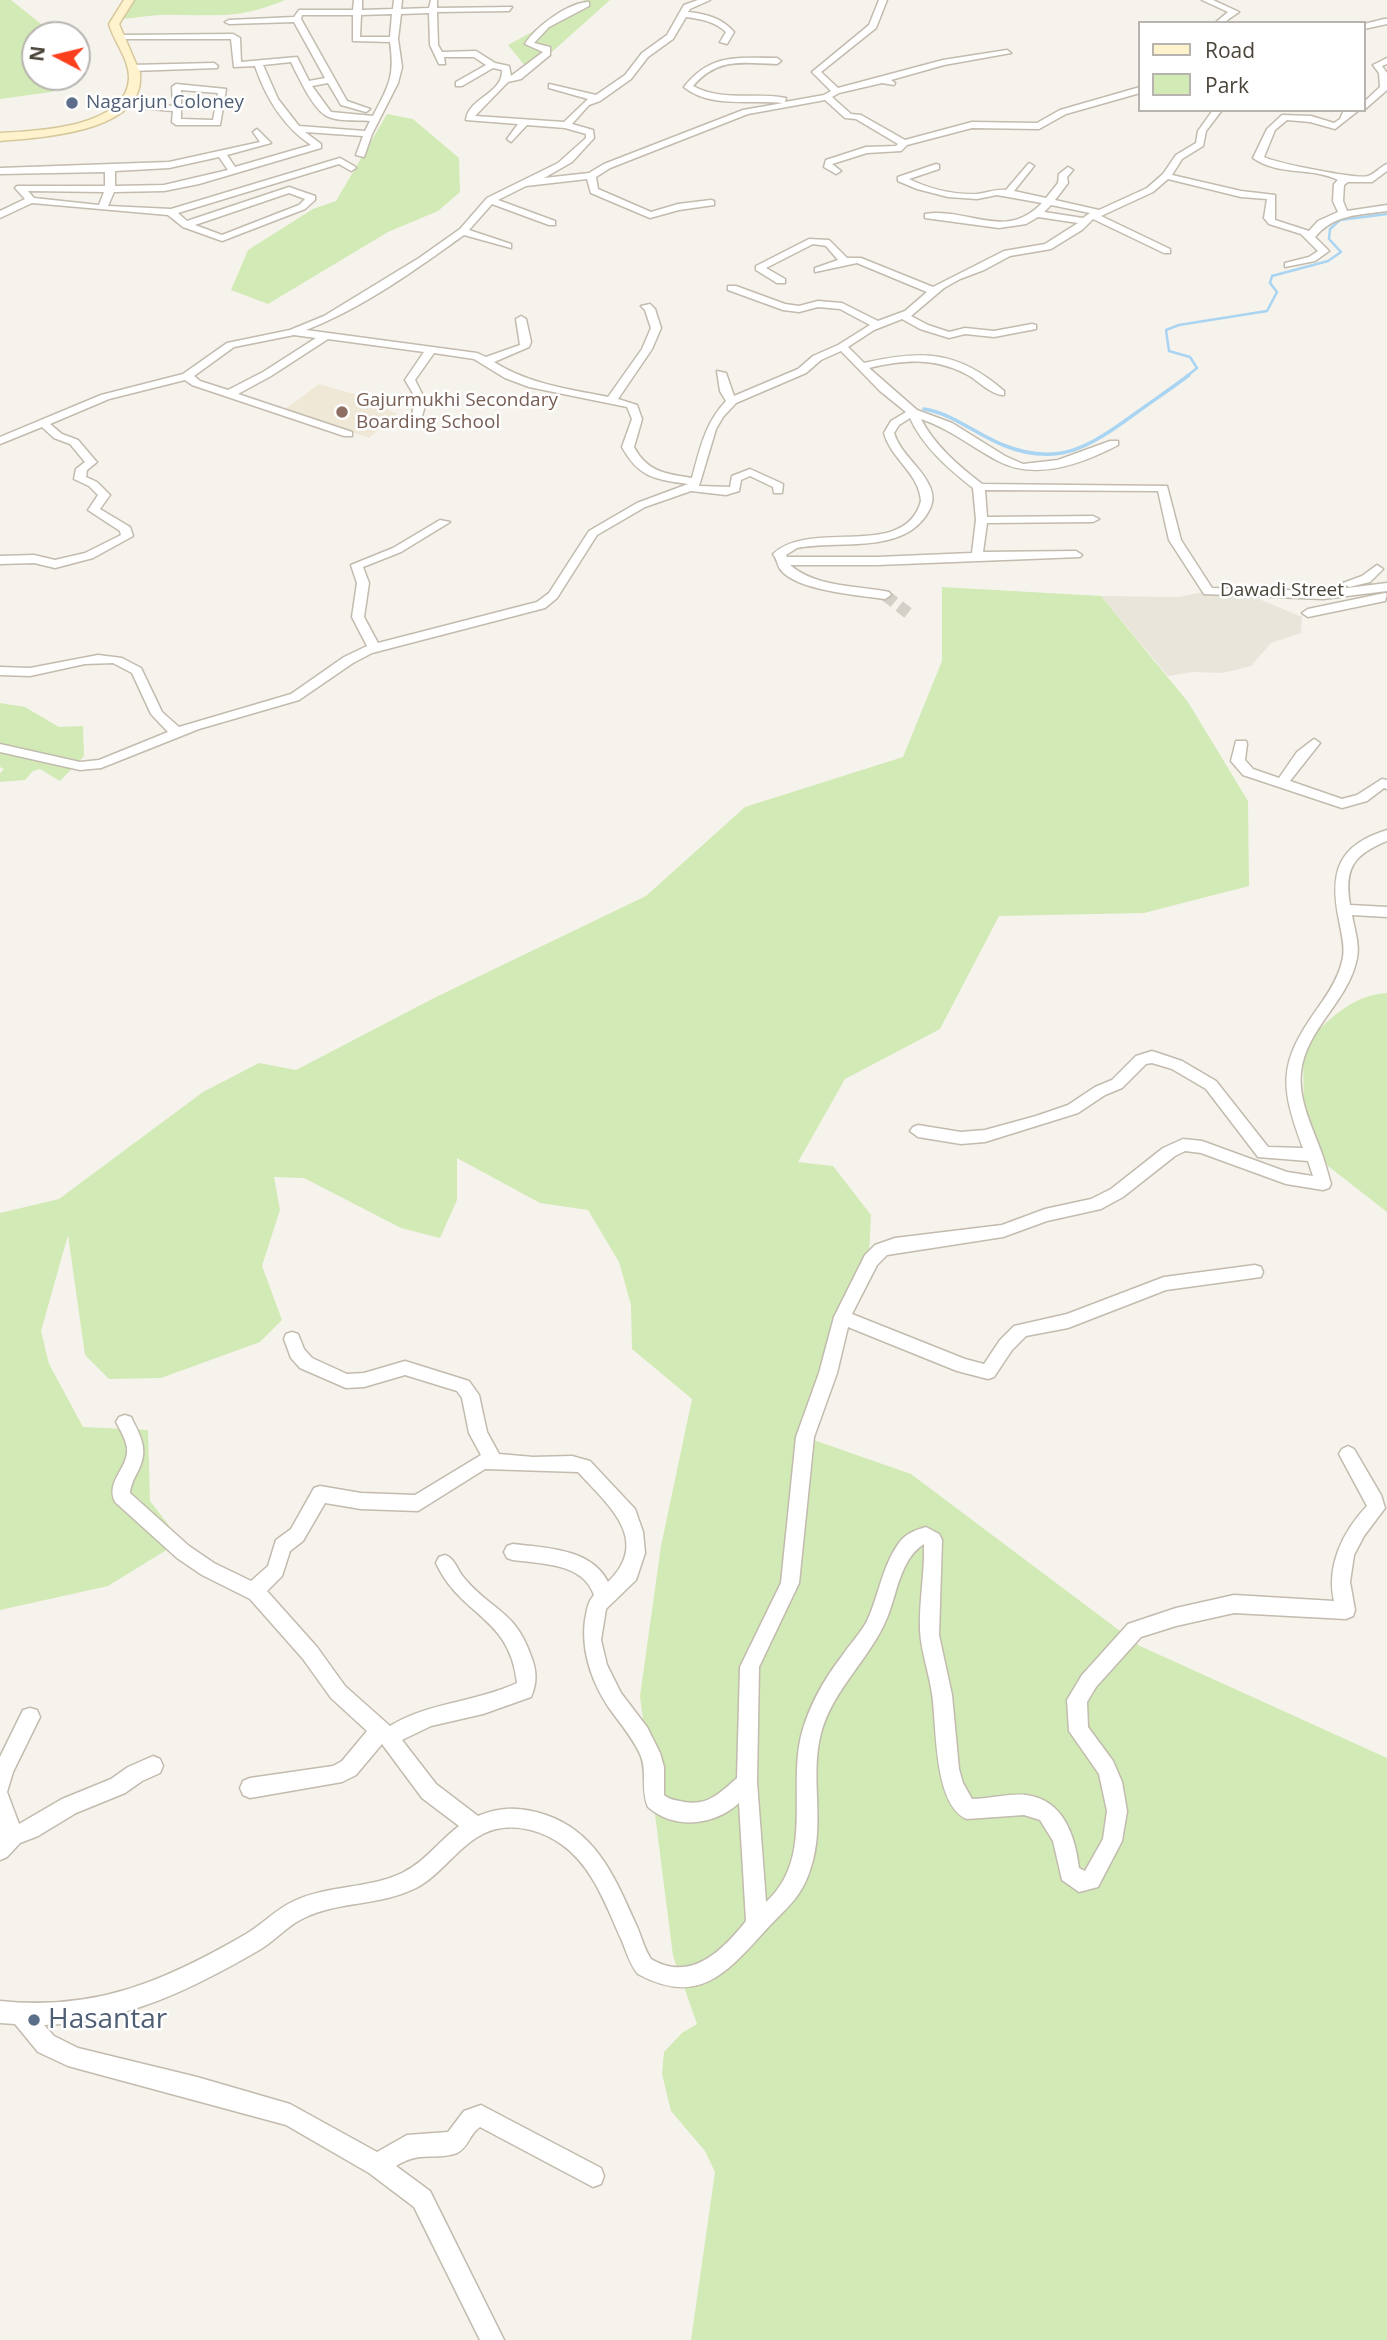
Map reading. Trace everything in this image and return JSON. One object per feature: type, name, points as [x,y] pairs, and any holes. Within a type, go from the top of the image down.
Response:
[{"type":"main road","points":[[0,137],[45,133],[101,120],[127,104],[135,79],[121,37],[114,27],[115,20],[129,0]]},
{"type":"street","points":[[358,0],[356,39],[394,39]]},
{"type":"street","points":[[361,155],[368,134],[394,83],[398,67],[394,39],[398,0]]},
{"type":"street","points":[[434,0],[434,45],[441,58],[476,54],[492,65],[506,68],[507,80]]},
{"type":"street","points":[[566,125],[586,103],[597,99],[628,77],[645,55],[670,37],[687,7],[706,0]]},
{"type":"street","points":[[836,91],[816,72],[873,26],[883,0]]},
{"type":"street","points":[[1206,0],[1235,12],[1221,21]]},
{"type":"street","points":[[0,441],[105,397],[187,376],[231,345],[293,332],[328,318],[463,231],[490,200],[568,162],[590,138],[587,130],[566,125],[469,118],[482,100],[507,80],[518,77],[547,53],[547,49],[528,44],[530,40],[545,26],[586,4]]},
{"type":"street","points":[[377,115],[348,106],[330,80],[297,19],[299,12],[509,9]]},
{"type":"street","points":[[682,14],[704,16],[723,23],[730,32],[724,43]]},
{"type":"street","points":[[229,22],[297,19]]},
{"type":"street","points":[[1366,26],[1387,21]]},
{"type":"street","points":[[121,37],[233,36],[236,38],[237,65],[295,59],[306,84],[329,114],[377,115]]},
{"type":"street","points":[[524,183],[590,176],[607,166],[746,111],[827,97],[836,91],[943,63],[1007,53]]},
{"type":"street","points":[[777,61],[716,62],[697,75],[688,87],[722,100],[751,97],[795,102]]},
{"type":"street","points":[[1366,105],[1384,88],[1383,73],[1377,65],[1387,61]]},
{"type":"street","points":[[258,62],[268,93],[280,112],[318,146],[351,168]]},
{"type":"street","points":[[943,63],[953,73]]},
{"type":"street","points":[[459,84],[492,65]]},
{"type":"street","points":[[132,68],[214,66]]},
{"type":"street","points":[[306,84],[330,80]]},
{"type":"street","points":[[882,80],[887,83],[901,81]]},
{"type":"street","points":[[549,82],[597,99]]},
{"type":"street","points":[[176,87],[223,92],[217,124],[176,122],[178,109],[176,87]]},
{"type":"street","points":[[836,171],[827,165],[829,162],[866,150],[898,149],[904,143],[972,125],[1044,125],[1063,112],[1138,91]]},
{"type":"street","points":[[827,97],[848,116],[858,117],[904,143]]},
{"type":"street","points":[[127,104],[178,109]]},
{"type":"street","points":[[772,107],[788,116]]},
{"type":"street","points":[[693,485],[711,429],[718,416],[732,401],[802,371],[817,358],[842,347],[878,325],[904,316],[957,277],[981,268],[1007,253],[1048,247],[1094,217],[1143,195],[1166,176],[1179,157],[1200,144],[1202,131],[1216,112]]},
{"type":"street","points":[[1350,112],[1335,126],[1311,119],[1285,117],[1271,129],[1258,158],[1276,166],[1334,175],[1344,180],[1369,180],[1387,167]]},
{"type":"street","points":[[512,139],[525,121]]},
{"type":"street","points":[[297,129],[368,134]]},
{"type":"street","points":[[1,168],[110,169],[169,165],[266,143],[257,132]]},
{"type":"street","points":[[20,188],[164,188],[234,172],[318,146]]},
{"type":"street","points":[[221,154],[234,172]]},
{"type":"street","points":[[0,215],[31,200],[171,212],[340,161]]},
{"type":"street","points":[[1008,193],[1029,166]]},
{"type":"street","points":[[936,167],[901,178],[924,187],[973,199],[989,197],[996,192],[1050,202],[1094,217],[1167,251]]},
{"type":"street","points":[[1,168],[31,200]]},
{"type":"street","points":[[102,208],[110,189],[110,169]]},
{"type":"street","points":[[928,216],[944,214],[990,224],[1024,222],[1038,214],[1050,202],[1063,183],[1062,176],[1069,170]]},
{"type":"street","points":[[590,176],[594,191],[645,214],[711,203]]},
{"type":"street","points":[[1166,176],[1241,194],[1272,197],[1269,218],[1272,222],[1304,232],[1324,251],[1311,259],[1288,265]]},
{"type":"street","points":[[1344,180],[1337,191],[1344,214]]},
{"type":"street","points":[[171,212],[186,225],[222,238],[302,207],[312,198],[289,190],[186,225]]},
{"type":"street","points":[[490,200],[551,223]]},
{"type":"street","points":[[1310,236],[1321,223],[1344,214],[1387,208]]},
{"type":"street","points":[[1038,214],[1094,217]]},
{"type":"street","points":[[463,231],[509,246]]},
{"type":"street","points":[[781,281],[759,268],[812,242],[830,243],[844,261]]},
{"type":"street","points":[[818,270],[844,261],[864,262],[934,292]]},
{"type":"street","points":[[732,288],[783,307],[799,309],[818,304],[842,306],[878,325]]},
{"type":"street","points":[[611,401],[647,349],[656,328],[650,309],[646,306]]},
{"type":"street","points":[[904,316],[924,327],[949,335],[965,331],[994,334],[1032,327]]},
{"type":"street","points":[[486,361],[524,347],[526,342],[522,319]]},
{"type":"street","points":[[293,332],[477,356],[509,376],[533,385],[632,405],[637,419],[628,447],[636,464],[651,474],[726,492],[735,489],[736,478],[750,472],[774,482],[779,486],[778,491]]},
{"type":"street","points":[[231,393],[267,374],[326,336]]},
{"type":"street","points":[[842,347],[913,412],[952,427],[983,447],[1029,468],[1055,464],[1114,443]]},
{"type":"street","points":[[417,416],[422,407],[421,396],[410,380],[431,350]]},
{"type":"street","points":[[861,366],[908,356],[927,359],[964,369],[987,380],[1000,393]]},
{"type":"street","points":[[721,373],[725,391],[732,401]]},
{"type":"street","points":[[187,376],[196,383],[348,434]]},
{"type":"street","points":[[913,412],[922,434],[957,470],[979,487],[982,520],[977,556]]},
{"type":"street","points":[[885,595],[836,588],[800,578],[784,566],[779,554],[787,546],[819,540],[846,541],[893,535],[905,531],[922,517],[928,499],[924,486],[890,443],[889,433],[895,423],[913,412]]},
{"type":"street","points":[[0,560],[34,559],[55,564],[89,556],[127,536],[126,529],[94,510],[104,495],[93,484],[80,479],[82,469],[91,462],[74,442],[58,436],[43,423]]},
{"type":"street","points":[[0,747],[80,766],[113,760],[176,732],[310,691],[331,671],[366,651],[541,605],[554,595],[593,533],[641,505],[693,485]]},
{"type":"street","name":"Dawadi Street","points":[[979,487],[1163,488],[1175,540],[1208,591],[1323,594],[1387,587]]},
{"type":"street","points":[[982,520],[1093,519]]},
{"type":"street","points":[[375,649],[358,617],[363,583],[357,565],[397,550],[444,522]]},
{"type":"street","points":[[784,561],[1076,555]]},
{"type":"street","points":[[1299,594],[1316,586],[1366,579],[1377,569]]},
{"type":"street","points":[[1308,613],[1387,596]]},
{"type":"street","points":[[0,671],[12,674],[50,670],[80,661],[111,659],[137,671],[156,714],[176,732]]},
{"type":"street","points":[[1282,783],[1301,755],[1314,743]]},
{"type":"street","points":[[1241,744],[1237,761],[1244,769],[1342,804],[1362,798],[1382,783],[1387,785]]},
{"type":"street","points":[[757,1924],[747,1782],[750,1667],[790,1583],[805,1437],[828,1373],[842,1317],[871,1260],[881,1250],[921,1240],[1003,1231],[1045,1215],[1095,1205],[1117,1193],[1183,1145],[1202,1147],[1286,1178],[1323,1184],[1315,1154],[1298,1116],[1293,1059],[1340,985],[1351,956],[1340,875],[1344,864],[1360,847],[1387,835]]},
{"type":"street","points":[[1344,910],[1387,912]]},
{"type":"street","points":[[918,1131],[961,1138],[985,1136],[1038,1121],[1073,1109],[1100,1091],[1117,1084],[1141,1060],[1152,1057],[1177,1065],[1211,1085],[1264,1153],[1315,1154]]},
{"type":"street","points":[[842,1317],[963,1366],[988,1372],[1006,1345],[1020,1331],[1032,1326],[1068,1321],[1164,1284],[1255,1272]]},
{"type":"street","points":[[292,1339],[297,1353],[306,1363],[346,1381],[364,1380],[405,1368],[463,1386],[470,1395],[478,1433],[493,1461]]},
{"type":"street","points":[[125,1422],[136,1446],[136,1454],[121,1483],[121,1496],[183,1552],[208,1569],[257,1593],[302,1643],[338,1692],[385,1734],[429,1791],[474,1825]]},
{"type":"street","points":[[0,2012],[22,2016],[106,2008],[157,1992],[203,1972],[266,1933],[298,1909],[328,1900],[363,1896],[395,1886],[422,1873],[474,1825],[512,1815],[544,1823],[572,1836],[593,1860],[644,1966],[671,1979],[695,1978],[712,1969],[739,1947],[757,1924],[779,1908],[805,1860],[808,1824],[807,1776],[812,1733],[843,1670],[873,1628],[893,1568],[918,1536],[926,1535],[933,1540],[929,1627],[932,1658],[942,1696],[950,1772],[959,1799],[967,1808],[998,1809],[1026,1804],[1042,1809],[1054,1819],[1066,1845],[1069,1873],[1079,1882],[1091,1880],[1112,1839],[1117,1812],[1113,1782],[1097,1749],[1079,1731],[1077,1700],[1089,1681],[1135,1630],[1176,1617],[1234,1604],[1346,1610],[1340,1592],[1340,1574],[1349,1541],[1376,1508],[1375,1500],[1348,1454]]},
{"type":"street","points":[[257,1593],[258,1587],[276,1570],[282,1546],[297,1535],[320,1494],[361,1501],[418,1503],[482,1462],[531,1465],[575,1462],[584,1466],[629,1515],[636,1553],[629,1574],[618,1588],[597,1605],[592,1640],[598,1666],[614,1699],[640,1734],[650,1754],[654,1768],[652,1786],[655,1800],[664,1808],[698,1814],[722,1805],[747,1782]]},
{"type":"street","points":[[513,1552],[566,1560],[593,1571],[602,1583],[604,1597]]},
{"type":"street","points":[[250,1788],[335,1775],[349,1768],[385,1734],[424,1719],[480,1706],[524,1691],[527,1683],[522,1655],[507,1628],[458,1585],[445,1563]]},
{"type":"street","points":[[0,1786],[4,1770],[30,1717]]},
{"type":"street","points":[[0,1798],[6,1843],[69,1806],[118,1786],[153,1766]]},
{"type":"street","points":[[22,2016],[46,2044],[76,2058],[197,2088],[290,2115],[377,2165],[422,2199],[492,2340]]},
{"type":"street","points":[[377,2165],[407,2146],[421,2143],[454,2143],[467,2120],[481,2116],[593,2176]]},
{"type":"shaded area","name":"Gajurmukhi Secondary Boarding School","points":[[319,384],[357,395],[397,414],[369,438],[285,409]]},
{"type":"shaded area","points":[[1208,591],[1247,594],[1302,617],[1301,633],[1271,643],[1251,666],[1223,673],[1193,672],[1168,676],[1101,596],[1178,597]]},
{"type":"green space","points":[[0,0],[11,0],[37,21],[21,21],[21,91],[53,91],[0,99]]},
{"type":"green space","points":[[125,0],[285,0],[230,15],[161,15],[120,19]]},
{"type":"green space","points":[[584,0],[610,0],[553,51],[526,67],[508,45],[567,13]]},
{"type":"green space","points":[[387,114],[413,119],[459,158],[460,192],[438,211],[388,232],[268,304],[231,290],[248,250],[313,209],[336,201]]},
{"type":"green space","points":[[942,587],[1101,596],[1188,702],[1248,801],[1249,886],[1144,913],[999,916],[940,1029],[845,1079],[798,1162],[833,1166],[871,1215],[869,1255],[805,1437],[911,1474],[1140,1646],[1387,1758],[1387,2340],[691,2340],[715,2172],[705,2151],[671,2111],[662,2074],[664,2052],[682,2033],[697,2024],[673,1956],[640,1696],[661,1546],[692,1399],[632,1349],[631,1305],[619,1262],[588,1210],[540,1203],[457,1158],[457,1200],[440,1238],[401,1228],[304,1178],[274,1177],[280,1210],[262,1266],[282,1320],[260,1342],[161,1378],[109,1379],[85,1355],[68,1235],[41,1331],[49,1364],[83,1427],[148,1430],[150,1501],[181,1541],[108,1586],[0,1610],[0,1213],[59,1199],[203,1092],[259,1063],[296,1070],[436,997],[646,896],[745,807],[903,757],[942,661]]},
{"type":"green space","points":[[0,703],[25,707],[59,727],[83,726],[84,756],[60,781],[40,769],[33,771],[25,780],[0,782],[0,773],[4,769],[0,767]]},
{"type":"green space","points":[[1387,993],[1387,1212],[1328,1166],[1304,1123],[1303,1046],[1351,1004]]},
{"type":"waterway","points":[[1187,376],[1197,368],[1190,357],[1169,351],[1166,330],[1179,325],[1267,311],[1277,292],[1270,283],[1272,276],[1328,261],[1341,252],[1329,239],[1330,229],[1340,220],[1387,214]]},
{"type":"waterway","points":[[924,409],[945,415],[1003,445],[1023,452],[1058,454],[1089,444],[1104,435],[1189,375]]},
{"type":"tunnel","points":[[885,595],[908,613]]},
{"type":"place","name":"Nagarjun Coloney","points":[[72,103]]},
{"type":"place","name":"Gajurmukhi Secondary Boarding School","points":[[342,412]]},
{"type":"place","name":"Hasantar","points":[[34,2020]]}]
